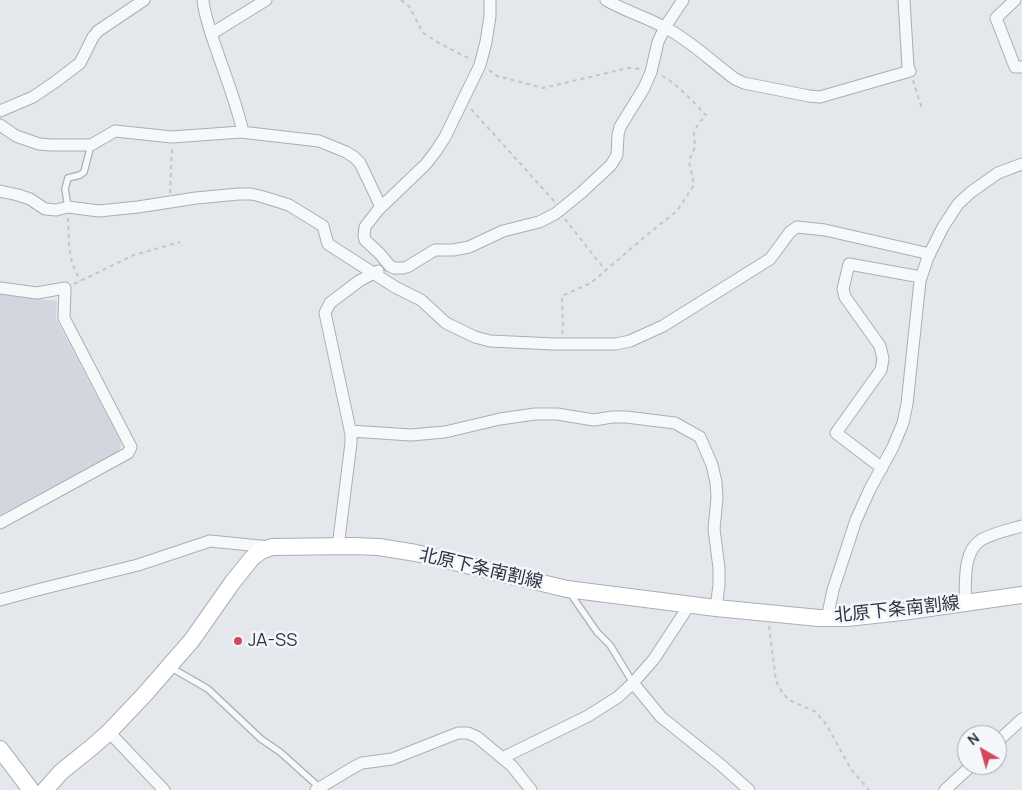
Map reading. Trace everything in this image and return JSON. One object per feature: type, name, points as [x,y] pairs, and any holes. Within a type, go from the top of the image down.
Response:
[{"type":"main road","name":"北原下条南割線","points":[[45,790],[61,772],[92,747],[145,694],[192,640],[252,558],[261,551],[272,548],[379,547],[416,553],[567,589],[716,608],[827,618],[847,618],[1022,596]]},
{"type":"main road","points":[[0,749],[30,790]]},
{"type":"street","points":[[0,111],[33,98],[80,63],[98,31],[144,0]]},
{"type":"street","points":[[203,0],[211,34],[238,108],[243,132]]},
{"type":"street","points":[[211,34],[266,0]]},
{"type":"street","points":[[490,0],[490,16],[480,65],[436,151],[426,164],[381,207],[365,227],[365,240],[394,268],[403,268],[435,250],[453,250],[469,247],[503,231],[540,222],[560,210],[581,193],[611,165],[617,156],[620,127],[644,88],[651,72],[658,42],[665,27],[683,0]]},
{"type":"street","points":[[606,0],[615,6],[665,27],[680,36],[735,79],[744,83],[820,97],[910,71],[908,67],[904,0]]},
{"type":"street","points":[[1015,0],[996,18],[1015,67],[1022,67]]},
{"type":"street","points":[[0,125],[16,136],[39,144],[66,146],[91,145],[115,132],[172,137],[243,132],[318,141],[354,157],[360,164],[381,207]]},
{"type":"street","points":[[827,618],[833,590],[856,520],[903,423],[907,404],[921,277],[930,254],[943,227],[958,204],[971,192],[998,173],[1022,164]]},
{"type":"street","points":[[0,191],[18,195],[45,209],[56,210],[68,207],[99,211],[239,194],[260,196],[290,205],[323,226],[328,244],[395,287],[421,300],[446,323],[475,337],[490,341],[560,344],[616,344],[630,341],[663,326],[770,258],[790,232],[798,227],[825,230],[930,254]]},
{"type":"street","points":[[882,468],[836,433],[881,370],[883,359],[880,346],[845,297],[843,289],[849,264],[921,277]]},
{"type":"street","points":[[338,546],[351,443],[325,313],[330,304],[359,281],[390,266]]},
{"type":"street","points":[[0,288],[37,293],[65,288],[64,318],[132,447],[128,453],[0,523]]},
{"type":"street","points":[[350,431],[411,435],[445,432],[500,419],[536,414],[557,414],[594,420],[626,417],[675,423],[682,426],[700,437],[712,465],[716,482],[717,498],[714,529],[719,568],[716,608]]},
{"type":"street","points":[[965,603],[967,561],[971,550],[979,541],[993,534],[1022,526]]},
{"type":"street","points":[[0,600],[138,566],[210,542],[272,548]]},
{"type":"street","points":[[502,758],[588,716],[618,697],[654,659],[690,604]]},
{"type":"street","points":[[632,683],[661,717],[721,765],[748,790]]},
{"type":"street","points":[[1007,733],[1022,719]]},
{"type":"street","points":[[108,732],[164,790]]},
{"type":"street","points":[[317,789],[354,766],[392,759],[458,734],[468,733],[477,736],[512,766],[531,790]]},
{"type":"street","points":[[945,790],[961,775]]},
{"type":"lane","points":[[68,207],[65,189],[68,178],[84,172],[91,145]]},
{"type":"lane","points":[[567,589],[597,632],[610,645],[632,683]]},
{"type":"lane","points":[[169,666],[208,689],[261,738],[280,752],[317,789]]},
{"type":"path","points":[[401,0],[409,6],[423,33],[497,76],[543,88],[628,68],[645,70],[665,77],[706,115],[694,132],[695,147],[688,161],[694,185],[677,211],[592,283],[562,296],[563,329],[560,344]]},
{"type":"path","points":[[910,71],[922,109]]},
{"type":"path","points":[[463,100],[560,210],[606,270]]},
{"type":"path","points":[[171,202],[172,137]]},
{"type":"path","points":[[68,207],[69,245],[72,263],[80,281]]},
{"type":"path","points":[[65,288],[134,255],[180,242]]},
{"type":"path","points":[[767,613],[776,681],[782,692],[789,700],[816,712],[826,724],[851,769],[869,790]]},
{"type":"shaded area","points":[[0,294],[57,301],[56,319],[121,442],[120,450],[114,454],[0,515]]},
{"type":"place","name":"JA-SS","points":[[238,641]]}]
